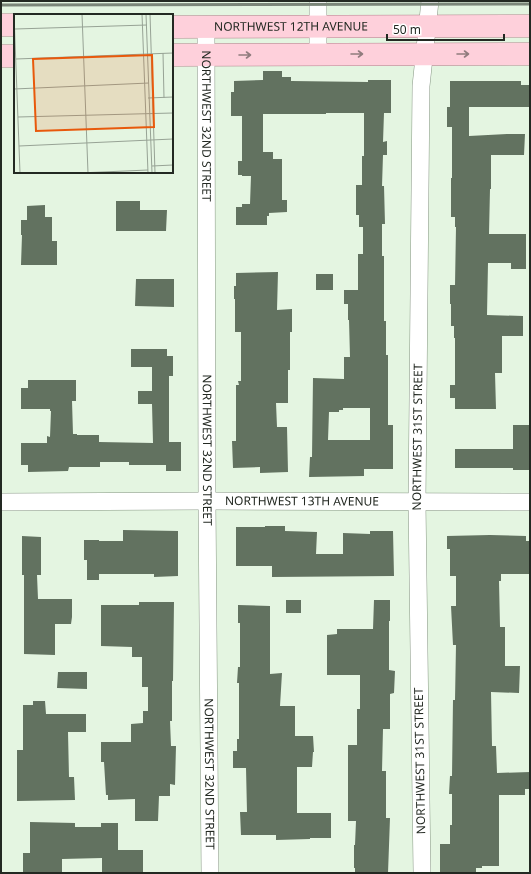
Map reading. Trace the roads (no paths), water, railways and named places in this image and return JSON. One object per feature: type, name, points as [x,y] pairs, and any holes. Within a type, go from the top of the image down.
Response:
[{"type":"main road","points":[[1,25],[14,25]]},
{"type":"main road","name":"NORTHWEST 12TH AVENUE","points":[[173,27],[530,26]]},
{"type":"main road","points":[[173,55],[530,54]]},
{"type":"main road","points":[[1,56],[14,56]]},
{"type":"street","points":[[318,1],[318,54]]},
{"type":"street","name":"NORTHWEST 31ST STREET","points":[[422,873],[418,502],[421,86],[430,1]]},
{"type":"street","name":"NORTHWEST 32ND STREET","points":[[206,27],[207,501],[210,873]]},
{"type":"street","name":"NORTHWEST 13TH AVENUE","points":[[1,502],[530,502]]},
{"type":"railway","points":[[1,5],[530,4]]}]
